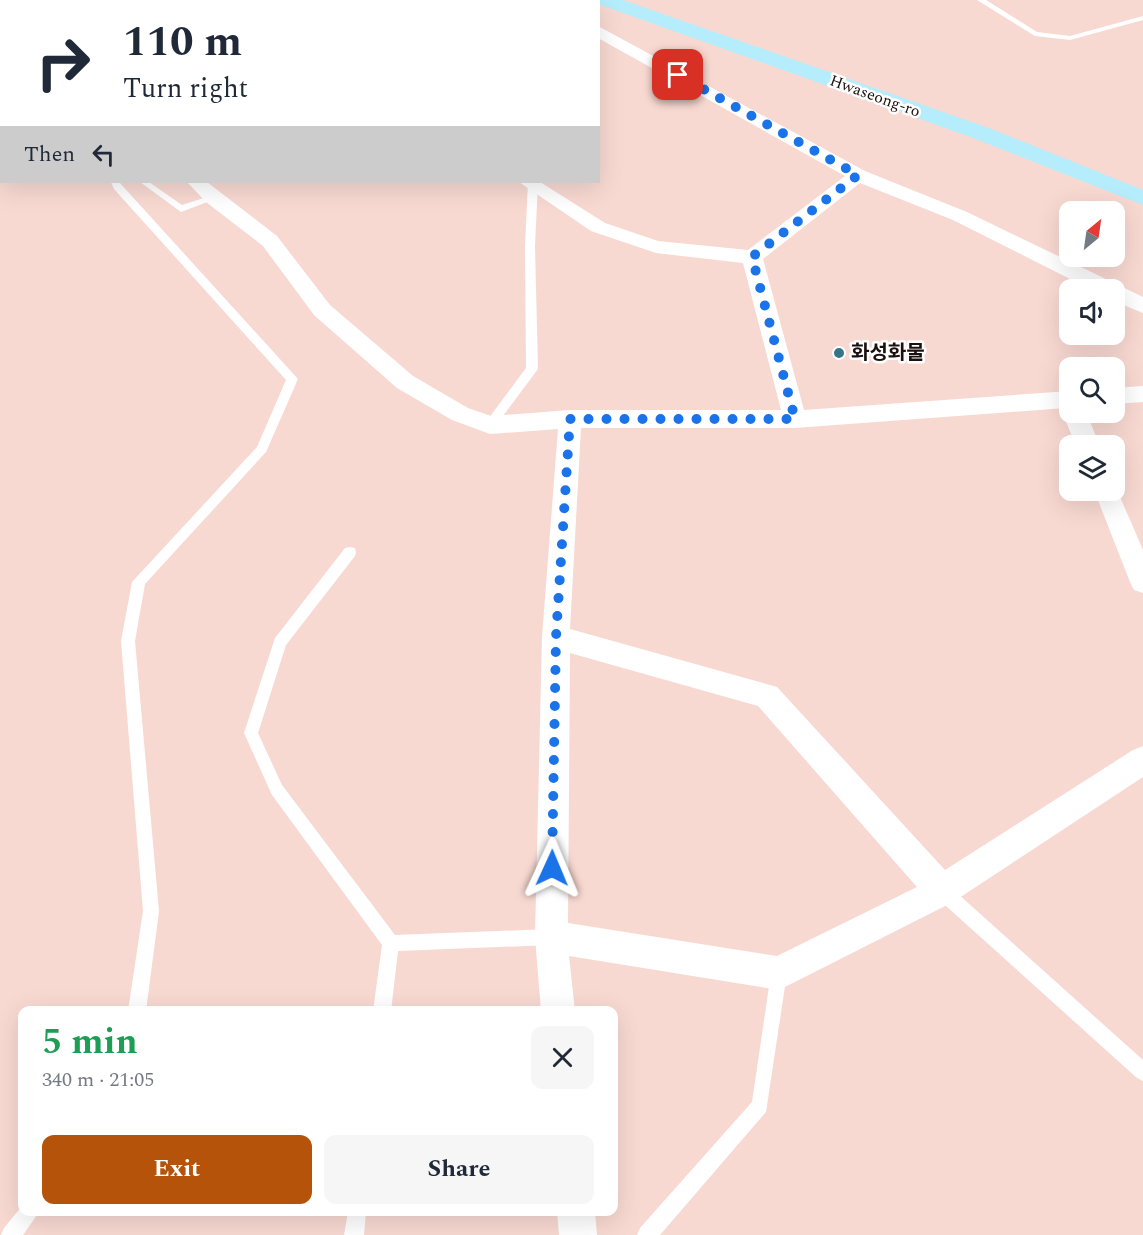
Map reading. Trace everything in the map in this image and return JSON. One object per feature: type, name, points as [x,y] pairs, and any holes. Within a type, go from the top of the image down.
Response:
[{"type":"main road","name":"Hwaseong-ro","points":[[605,0],[981,133],[1143,198]]},
{"type":"street","points":[[600,32],[858,175],[960,216],[1088,279]]},
{"type":"street","points":[[532,183],[598,227],[656,247],[752,257],[858,175]]},
{"type":"street","points":[[196,183],[270,241],[321,309],[405,382],[460,414],[490,425],[570,419],[795,419],[1059,401]]},
{"type":"street","points":[[752,257],[795,419]]},
{"type":"street","points":[[1125,297],[1143,306]]},
{"type":"street","points":[[1125,395],[1143,394]]},
{"type":"street","points":[[558,1006],[551,937],[556,637],[570,419]]},
{"type":"street","points":[[1110,501],[1143,582]]},
{"type":"street","points":[[556,637],[766,696],[942,891]]},
{"type":"street","points":[[551,937],[779,973],[942,891],[1143,760]]},
{"type":"street","points":[[576,1216],[578,1235]]},
{"type":"lane","points":[[981,0],[1035,34],[1070,38],[1143,18]]},
{"type":"lane","points":[[115,183],[292,380],[262,449],[139,582],[128,641],[151,911],[138,1006]]},
{"type":"lane","points":[[145,183],[181,208],[213,198]]},
{"type":"lane","points":[[490,425],[532,369],[530,246],[532,183]]},
{"type":"lane","points":[[350,552],[280,642],[251,733],[277,790],[391,943],[383,1006]]},
{"type":"lane","points":[[942,891],[1143,1072]]},
{"type":"lane","points":[[391,943],[551,937]]},
{"type":"lane","points":[[648,1235],[760,1106],[779,973]]},
{"type":"lane","points":[[11,1235],[27,1216]]},
{"type":"lane","points":[[354,1235],[356,1216]]},
{"type":"place","name":"화성화물","points":[[839,353]]},
{"type":"route","points":[[552,868],[556,637],[570,419],[795,419],[752,257],[858,175],[678,75]]}]
